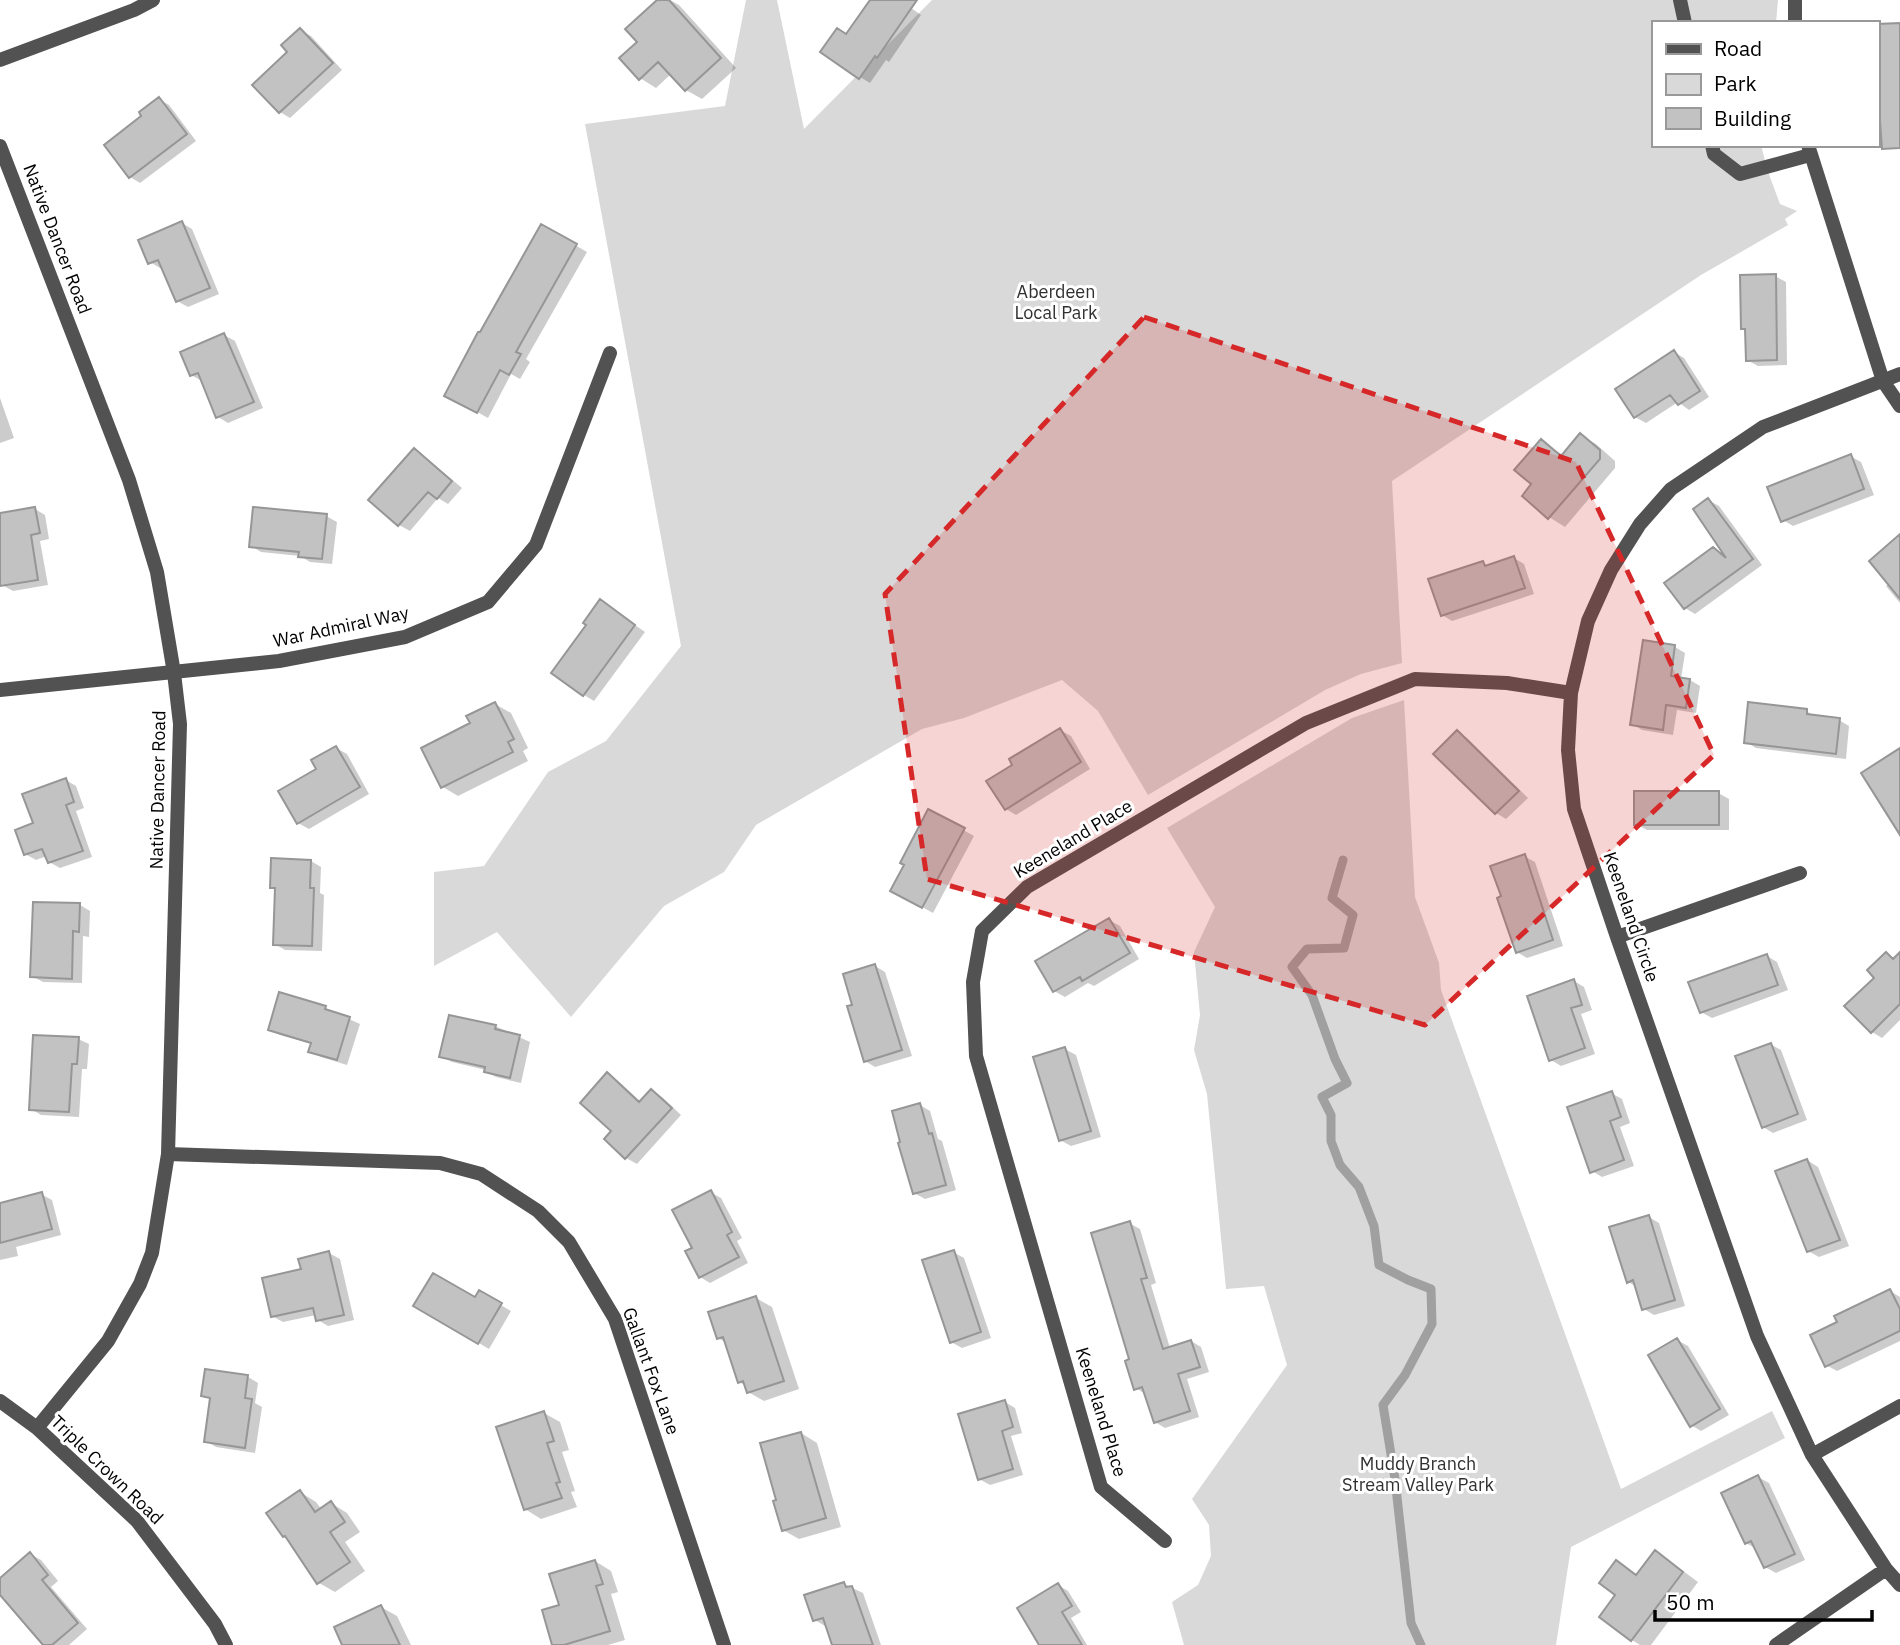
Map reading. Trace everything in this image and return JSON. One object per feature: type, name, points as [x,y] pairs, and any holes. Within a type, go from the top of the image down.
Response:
[{"type":"street","points":[[0,60],[134,10],[153,0]]},
{"type":"street","points":[[1680,0],[1685,21]]},
{"type":"street","points":[[1795,0],[1795,21]]},
{"type":"street","name":"Native Dancer Road","points":[[0,146],[129,480],[157,572],[180,724],[169,1154],[152,1253],[140,1284],[108,1341],[37,1428]]},
{"type":"street","points":[[1712,147],[1714,154],[1740,174],[1809,150],[1883,381],[1900,406]]},
{"type":"street","name":"War Admiral Way","points":[[0,690],[279,661],[405,637],[488,602],[537,545],[610,353]]},
{"type":"street","name":"Keeneland Circle","points":[[1900,374],[1763,427],[1671,489],[1640,524],[1611,570],[1588,621],[1571,693],[1568,750],[1574,808],[1757,1336],[1812,1455],[1886,1569],[1900,1585]]},
{"type":"street","name":"Keeneland Place","points":[[1165,1541],[1101,1487],[976,1056],[973,982],[982,931],[1027,887],[1306,723],[1415,679],[1507,683],[1571,693]]},
{"type":"street","points":[[1617,937],[1800,873]]},
{"type":"street","name":"Gallant Fox Lane","points":[[169,1154],[440,1163],[481,1174],[538,1211],[569,1242],[615,1319],[724,1645]]},
{"type":"street","name":"Triple Crown Road","points":[[0,1401],[37,1428],[137,1521],[215,1624],[226,1645]]},
{"type":"street","points":[[1812,1455],[1900,1406]]},
{"type":"street","points":[[1776,1645],[1886,1569]]},
{"type":"highlighted area","points":[[1144,317],[1576,462],[1714,755],[1425,1025],[927,879],[885,594]]},
{"type":"green space","name":"Aberdeen Local Park","points":[[746,0],[777,0],[804,129],[932,0],[1778,0],[1776,21],[1652,21],[1652,147],[1762,147],[1780,204],[1797,211],[1785,219],[1788,225],[1701,275],[1392,481],[1402,663],[1361,674],[1325,690],[1148,795],[1098,711],[1062,680],[964,718],[922,729],[756,825],[724,872],[664,906],[571,1017],[497,932],[434,966],[434,872],[484,866],[548,772],[606,741],[681,646],[585,124],[725,106]]},
{"type":"green space","name":"Muddy Branch Stream Valley Park","points":[[1404,700],[1415,897],[1439,963],[1441,990],[1621,1489],[1772,1411],[1785,1438],[1571,1547],[1556,1645],[1184,1645],[1172,1602],[1198,1585],[1211,1556],[1209,1525],[1192,1499],[1287,1365],[1264,1286],[1226,1289],[1207,1094],[1194,1050],[1200,1015],[1194,952],[1215,907],[1167,828],[1352,718]]},
{"type":"building","points":[[657,0],[669,0],[721,58],[685,91],[658,62],[639,80],[619,58],[637,42],[625,29]]},
{"type":"building","points":[[870,0],[917,0],[859,79],[820,52],[837,28],[846,34]]},
{"type":"building","points":[[1900,23],[1900,148],[1882,149],[1879,24]]},
{"type":"building","points":[[300,28],[333,63],[279,113],[252,85],[287,52],[281,45]]},
{"type":"building","points":[[159,97],[187,134],[129,178],[104,145],[141,116],[139,112]]},
{"type":"building","points":[[182,221],[210,288],[176,302],[158,260],[148,264],[138,240]]},
{"type":"building","points":[[541,224],[577,244],[516,352],[521,354],[509,375],[500,370],[477,413],[444,396]]},
{"type":"building","points":[[1776,274],[1777,360],[1746,361],[1745,329],[1741,329],[1740,275]]},
{"type":"building","points":[[224,333],[254,402],[216,418],[198,373],[190,376],[180,352]]},
{"type":"building","points":[[1674,350],[1700,391],[1678,405],[1670,395],[1634,418],[1615,389]]},
{"type":"building","points":[[1580,433],[1600,450],[1600,459],[1548,519],[1522,496],[1531,484],[1514,470],[1541,439],[1561,456]]},
{"type":"building","points":[[414,448],[452,481],[437,499],[428,492],[398,526],[368,500]]},
{"type":"building","points":[[1851,454],[1864,489],[1781,522],[1767,487]]},
{"type":"building","points":[[1708,498],[1753,559],[1684,609],[1664,583],[1713,547],[1726,558],[1693,509]]},
{"type":"building","points":[[35,507],[40,533],[31,535],[38,580],[0,586],[0,513]]},
{"type":"building","points":[[253,507],[327,514],[322,559],[298,557],[299,552],[249,547]]},
{"type":"building","points":[[1900,534],[1900,599],[1869,561]]},
{"type":"building","points":[[1514,556],[1525,588],[1441,616],[1428,579],[1483,561],[1485,566]]},
{"type":"building","points":[[600,599],[635,625],[583,696],[551,673],[586,625],[583,623]]},
{"type":"building","points":[[1643,640],[1675,645],[1671,676],[1690,679],[1686,708],[1666,705],[1663,730],[1630,725]]},
{"type":"building","points":[[495,702],[514,739],[508,742],[513,752],[441,788],[421,748],[470,723],[466,716]]},
{"type":"building","points":[[1748,702],[1807,709],[1807,714],[1840,718],[1836,754],[1744,743]]},
{"type":"building","points":[[1060,728],[1081,762],[1005,810],[986,781],[1012,765],[1009,759]]},
{"type":"building","points":[[1457,730],[1519,791],[1495,814],[1433,754]]},
{"type":"building","points":[[336,746],[360,787],[297,824],[278,791],[316,769],[311,760]]},
{"type":"building","points":[[1900,748],[1900,835],[1861,773]]},
{"type":"building","points":[[66,778],[74,802],[66,805],[83,851],[48,863],[42,849],[24,855],[15,830],[33,823],[22,794]]},
{"type":"building","points":[[1634,791],[1719,791],[1719,825],[1634,825]]},
{"type":"building","points":[[928,809],[965,828],[922,908],[890,891],[904,865],[900,863]]},
{"type":"building","points":[[1525,854],[1553,940],[1516,953],[1497,898],[1501,896],[1490,866]]},
{"type":"building","points":[[271,858],[311,860],[310,888],[314,888],[312,946],[273,945],[275,888],[270,888]]},
{"type":"building","points":[[33,902],[80,903],[79,932],[73,931],[72,979],[30,977]]},
{"type":"building","points":[[1109,918],[1130,953],[1082,981],[1080,977],[1053,992],[1035,961]]},
{"type":"building","points":[[1886,952],[1893,959],[1900,952],[1900,1004],[1871,1033],[1844,1006],[1874,978],[1867,970]]},
{"type":"building","points":[[1767,954],[1778,985],[1700,1013],[1688,982]]},
{"type":"building","points":[[875,964],[902,1050],[864,1062],[847,1006],[852,1005],[843,974]]},
{"type":"building","points":[[1574,979],[1582,1005],[1571,1008],[1585,1048],[1549,1061],[1527,996]]},
{"type":"building","points":[[279,992],[326,1006],[325,1009],[350,1017],[337,1060],[308,1052],[311,1043],[268,1030]]},
{"type":"building","points":[[449,1015],[496,1025],[495,1029],[520,1035],[510,1078],[484,1072],[485,1067],[439,1057]]},
{"type":"building","points":[[33,1035],[79,1037],[77,1064],[72,1064],[69,1112],[29,1110]]},
{"type":"building","points":[[1771,1043],[1798,1114],[1762,1128],[1735,1056]]},
{"type":"building","points":[[1065,1047],[1091,1131],[1059,1141],[1033,1057]]},
{"type":"building","points":[[607,1072],[639,1102],[651,1089],[672,1108],[625,1159],[604,1139],[611,1131],[580,1103]]},
{"type":"building","points":[[1612,1091],[1621,1117],[1610,1121],[1624,1160],[1590,1173],[1567,1107]]},
{"type":"building","points":[[920,1103],[929,1134],[932,1133],[946,1185],[913,1194],[892,1111]]},
{"type":"building","points":[[1807,1159],[1840,1240],[1807,1252],[1775,1171]]},
{"type":"building","points":[[711,1190],[732,1232],[727,1235],[739,1257],[699,1278],[685,1251],[692,1248],[672,1210]]},
{"type":"building","points":[[42,1192],[52,1229],[0,1243],[0,1203]]},
{"type":"building","points":[[1649,1215],[1675,1300],[1642,1310],[1633,1280],[1627,1283],[1609,1227]]},
{"type":"building","points":[[1130,1221],[1147,1278],[1141,1279],[1163,1349],[1191,1340],[1200,1367],[1178,1374],[1190,1411],[1154,1423],[1142,1387],[1134,1390],[1125,1361],[1129,1359],[1091,1233]]},
{"type":"building","points":[[954,1250],[981,1332],[950,1343],[922,1260]]},
{"type":"building","points":[[329,1251],[344,1315],[316,1321],[313,1308],[271,1317],[262,1278],[301,1269],[298,1259]]},
{"type":"building","points":[[433,1273],[475,1297],[479,1290],[502,1303],[478,1344],[413,1306]]},
{"type":"building","points":[[1890,1289],[1900,1309],[1900,1331],[1825,1367],[1810,1335],[1837,1322],[1834,1316]]},
{"type":"building","points":[[756,1296],[784,1381],[747,1393],[743,1381],[738,1383],[723,1337],[717,1339],[708,1312]]},
{"type":"building","points":[[1677,1338],[1720,1409],[1690,1427],[1648,1355]]},
{"type":"building","points":[[205,1369],[248,1375],[245,1398],[252,1399],[245,1448],[204,1442],[210,1398],[201,1396]]},
{"type":"building","points":[[1005,1400],[1013,1427],[1002,1431],[1013,1469],[978,1480],[958,1414]]},
{"type":"building","points":[[544,1411],[554,1441],[547,1443],[560,1482],[556,1483],[562,1498],[524,1510],[496,1427]]},
{"type":"building","points":[[801,1432],[826,1518],[782,1531],[760,1443]]},
{"type":"building","points":[[1758,1475],[1795,1554],[1764,1568],[1751,1541],[1745,1544],[1721,1493]]},
{"type":"building","points":[[300,1490],[315,1512],[331,1501],[345,1522],[330,1532],[350,1562],[317,1584],[266,1513]]},
{"type":"building","points":[[1655,1550],[1683,1572],[1631,1641],[1599,1617],[1615,1595],[1599,1583],[1616,1560],[1636,1575]]},
{"type":"building","points":[[30,1552],[48,1575],[42,1580],[78,1623],[52,1645],[43,1645],[0,1595],[0,1578]]},
{"type":"building","points":[[595,1560],[603,1584],[596,1586],[610,1631],[564,1645],[552,1645],[542,1610],[559,1605],[549,1574]]},
{"type":"building","points":[[844,1582],[846,1587],[852,1586],[873,1645],[832,1645],[823,1618],[813,1621],[804,1595]]},
{"type":"building","points":[[1058,1583],[1072,1606],[1062,1612],[1082,1645],[1039,1645],[1017,1608]]},
{"type":"building","points":[[381,1605],[400,1645],[342,1645],[334,1627]]},
{"type":"waterway","points":[[1343,860],[1332,898],[1353,915],[1344,948],[1307,949],[1292,967],[1312,995],[1335,1059],[1347,1083],[1322,1097],[1331,1115],[1331,1141],[1340,1165],[1359,1187],[1374,1226],[1379,1265],[1431,1289],[1432,1324],[1405,1375],[1383,1405],[1395,1479],[1411,1623],[1421,1645]]}]
